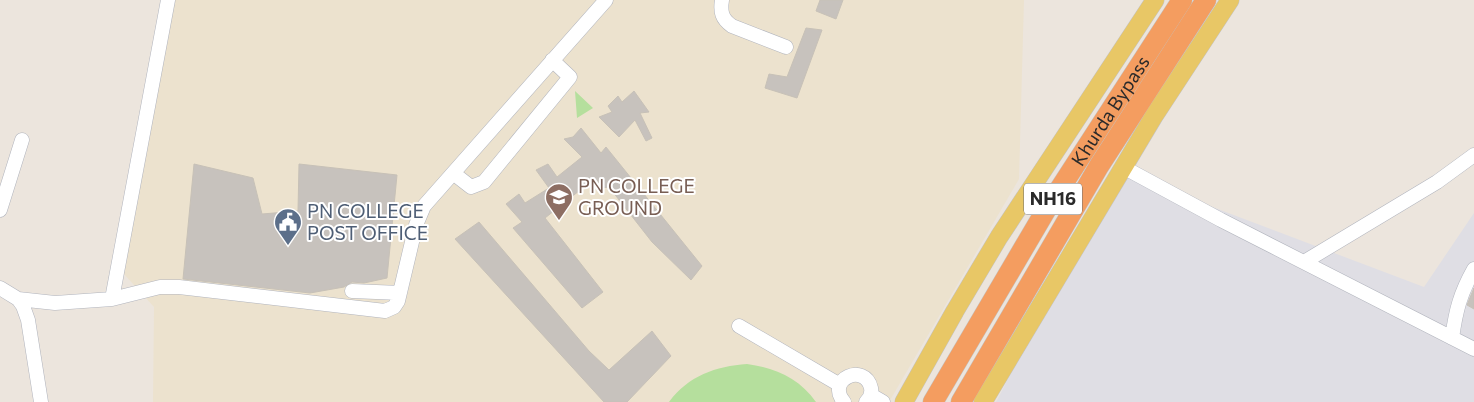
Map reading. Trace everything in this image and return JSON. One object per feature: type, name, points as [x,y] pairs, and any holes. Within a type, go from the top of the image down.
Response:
[{"type":"highway","name":"Khurda Bypass","points":[[933,402],[1046,210],[1182,0]]},
{"type":"highway","name":"Khurda Bypass","points":[[961,402],[1099,166],[1206,0]]},
{"type":"main road","points":[[904,402],[999,237],[1155,0]]},
{"type":"main road","points":[[983,402],[1123,167],[1230,0]]},
{"type":"street","points":[[112,298],[168,0]]},
{"type":"street","points":[[18,299],[55,303],[112,298],[160,287],[179,287],[385,311],[394,307],[400,293],[416,225],[424,206],[606,0]]},
{"type":"street","points":[[722,0],[721,8],[725,21],[732,26],[786,47]]},
{"type":"street","points":[[453,174],[470,187],[484,182],[570,77],[552,60]]},
{"type":"street","points":[[0,210],[22,140]]},
{"type":"street","points":[[1304,262],[1437,182],[1474,155]]},
{"type":"street","points":[[1123,167],[1221,220],[1474,349]]},
{"type":"street","points":[[1452,338],[1457,306],[1464,286],[1474,269]]},
{"type":"street","points":[[0,288],[18,299],[23,306],[28,320],[41,402]]},
{"type":"street","points":[[352,291],[400,293]]},
{"type":"street","points":[[739,326],[840,385]]},
{"type":"street","points":[[844,402],[839,395],[840,385],[846,377],[851,375],[862,376],[870,384],[868,398],[884,402]]},
{"type":"shaded area","name":"PN COLLEGE GROUND","points":[[175,0],[1024,0],[1019,179],[889,402],[153,402],[154,307],[113,262]]},
{"type":"shaded area","points":[[1117,171],[1424,287],[1474,213],[1474,402],[996,402]]},
{"type":"green space","points":[[575,91],[593,108],[577,118]]},
{"type":"green space","points":[[747,364],[777,371],[794,380],[816,402],[669,402],[685,385],[704,374],[724,367]]},
{"type":"building","points":[[820,0],[843,0],[836,19],[816,11]]},
{"type":"building","points":[[806,28],[822,30],[797,98],[765,88],[769,74],[787,77]]},
{"type":"building","points":[[634,91],[649,112],[640,113],[652,138],[646,141],[635,120],[619,137],[599,117],[612,112],[608,106],[618,96],[622,102]]},
{"type":"building","points":[[581,128],[601,153],[606,147],[702,266],[691,280],[652,242],[609,187],[592,189],[589,183],[545,218],[603,292],[582,308],[513,228],[522,222],[506,204],[519,194],[525,203],[549,188],[536,170],[548,164],[557,177],[582,157],[564,139],[573,137]]},
{"type":"building","name":"PN COLLEGE POST OFFICE","points":[[194,164],[253,178],[262,214],[298,211],[299,164],[397,175],[387,278],[364,283],[352,282],[344,287],[310,293],[183,279]]},
{"type":"building","points":[[479,222],[589,351],[609,370],[652,331],[671,356],[627,402],[604,402],[455,239]]},
{"type":"building","points":[[1474,288],[1474,309],[1467,305]]},
{"type":"place","name":"PN COLLEGE GROUND","points":[[559,221]]},
{"type":"place","name":"PN COLLEGE POST OFFICE","points":[[288,246]]}]
